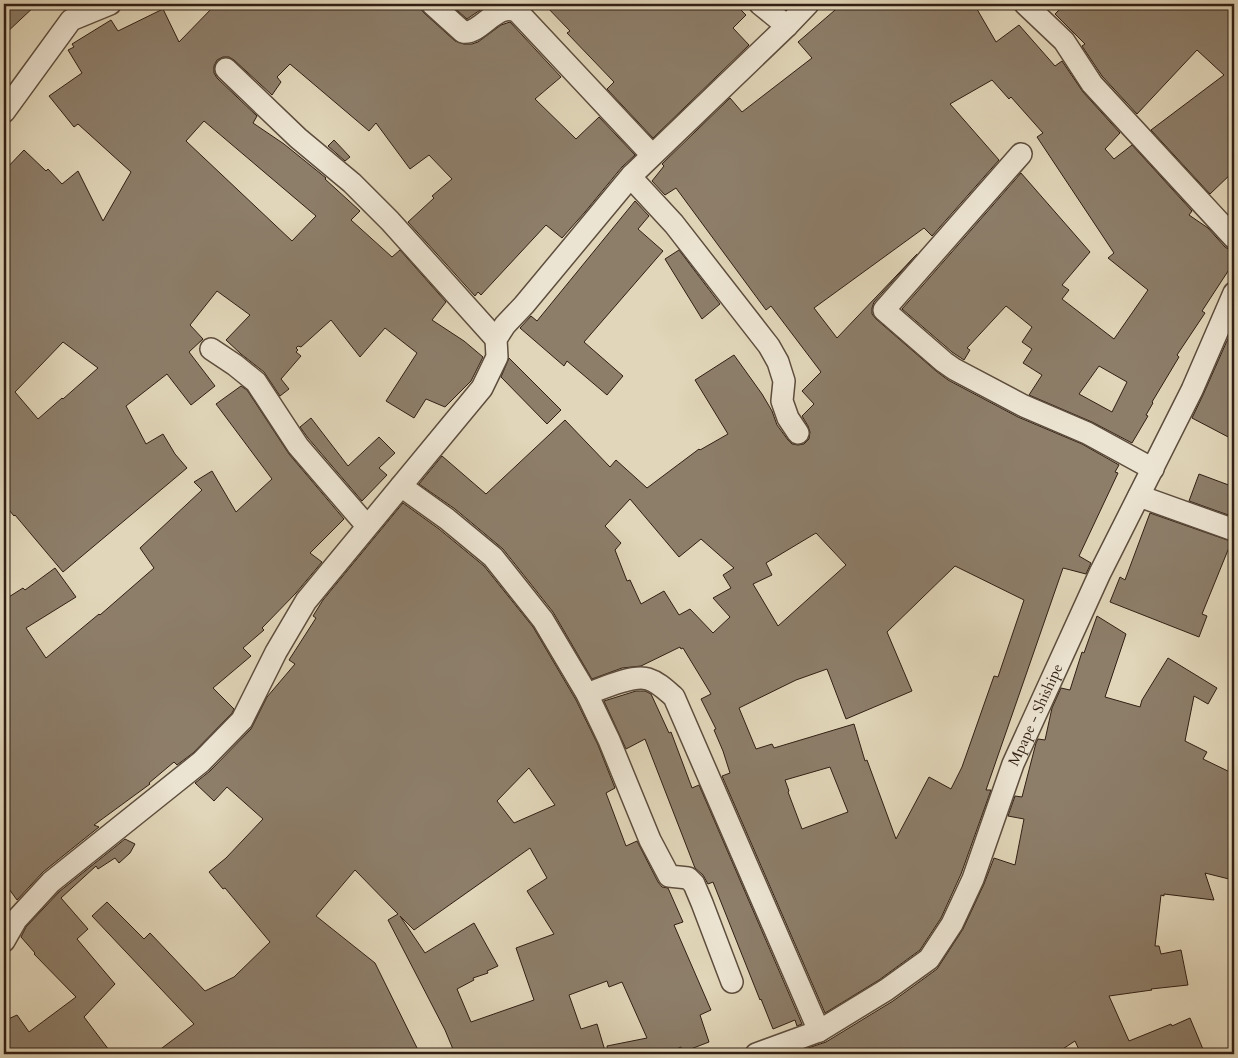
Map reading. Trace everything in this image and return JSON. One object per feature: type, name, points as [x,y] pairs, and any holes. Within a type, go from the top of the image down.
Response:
[{"type":"street","points":[[4,112],[71,20],[110,4]]},
{"type":"street","points":[[432,4],[463,32],[474,30],[498,12],[507,9],[517,11],[652,155]]},
{"type":"street","points":[[760,4],[787,26]]},
{"type":"street","points":[[4,941],[16,920],[52,882],[201,762],[242,720],[276,652],[306,601],[482,388],[497,357],[496,339],[505,325],[524,305],[632,175],[808,4]]},
{"type":"street","points":[[1026,4],[1064,41],[1092,84],[1234,238]]},
{"type":"street","points":[[226,69],[298,138],[352,183],[390,221],[496,339]]},
{"type":"street","points":[[1021,154],[884,310],[944,362],[1007,398],[1087,433],[1153,468]]},
{"type":"street","points":[[632,175],[637,184],[674,224],[769,346],[778,362],[784,380],[782,401],[788,418],[798,433]]},
{"type":"street","name":"Mpape - Shishipe","points":[[756,1054],[818,1031],[886,990],[929,959],[952,924],[973,879],[1013,764],[1100,573],[1192,390],[1234,293]]},
{"type":"street","points":[[210,350],[235,365],[256,382],[298,446],[367,526]]},
{"type":"street","points":[[401,486],[447,519],[493,557],[543,620],[586,694],[609,740],[650,840],[668,876],[688,878],[694,884],[732,982]]},
{"type":"street","points":[[1139,496],[1234,530]]},
{"type":"street","points":[[586,694],[639,677],[656,683],[674,697],[818,1031]]},
{"type":"building","points":[[4,4],[37,4],[4,35]]},
{"type":"building","points":[[216,4],[420,4],[420,8],[424,13],[455,41],[464,44],[478,42],[501,25],[510,22],[561,77],[535,99],[576,139],[599,117],[635,155],[622,167],[562,238],[546,225],[481,295],[478,292],[475,296],[408,222],[434,198],[432,196],[452,179],[429,155],[410,169],[376,123],[369,131],[290,64],[277,77],[281,82],[272,95],[234,60],[229,57],[223,57],[217,60],[214,66],[214,73],[257,116],[253,123],[284,144],[326,178],[360,211],[351,220],[392,257],[400,250],[446,302],[432,320],[464,341],[483,357],[471,381],[445,407],[426,399],[414,418],[386,401],[417,353],[385,328],[360,357],[331,320],[301,347],[298,346],[296,348],[298,350],[296,352],[301,356],[281,379],[289,389],[280,396],[264,372],[226,340],[250,315],[217,291],[190,325],[203,339],[189,352],[215,386],[191,405],[167,374],[126,406],[146,444],[163,434],[175,454],[187,468],[63,572],[4,504],[4,171],[24,150],[46,171],[48,169],[62,184],[78,171],[103,221],[131,172],[78,124],[74,127],[49,96],[82,73],[68,50],[74,47],[72,44],[111,20],[118,31],[163,9],[179,42]],"holes":[[[204,121],[316,216],[292,241],[186,141]],[[63,342],[98,368],[38,419],[15,392]]]},
{"type":"building","points":[[450,4],[489,4],[467,19]]},
{"type":"building","points":[[544,4],[735,4],[746,15],[733,28],[749,45],[653,138],[607,89],[614,82],[567,33],[570,31]]},
{"type":"building","points":[[842,4],[974,4],[996,42],[1019,25],[1055,66],[1062,61],[1083,92],[1120,133],[1105,149],[1114,159],[1132,145],[1192,211],[1189,215],[1208,228],[1225,247],[1234,250],[1234,262],[1202,311],[1205,313],[1177,355],[1179,357],[1152,402],[1146,415],[1148,416],[1132,443],[1092,422],[1029,395],[1042,375],[1023,363],[1032,349],[1022,342],[1032,327],[1006,306],[967,348],[970,350],[964,360],[952,352],[902,309],[1021,173],[1090,252],[1062,285],[1069,290],[1062,299],[1114,339],[1148,290],[1108,258],[1114,253],[1037,137],[1043,133],[1011,97],[1009,99],[992,80],[950,104],[999,160],[932,236],[924,228],[814,308],[837,338],[917,254],[874,302],[872,314],[876,319],[948,380],[1018,417],[1082,444],[1119,465],[1115,472],[1118,473],[1079,556],[1091,563],[1086,574],[1063,568],[986,790],[991,790],[961,874],[941,918],[920,950],[879,980],[825,1013],[722,776],[730,773],[714,730],[716,729],[701,699],[711,694],[683,648],[681,649],[680,647],[641,666],[622,668],[592,679],[553,612],[503,549],[455,509],[419,484],[442,456],[486,494],[565,420],[610,467],[616,460],[647,488],[699,449],[728,434],[695,380],[734,355],[762,394],[772,411],[777,425],[788,440],[792,444],[798,445],[804,444],[809,439],[810,432],[802,416],[814,404],[802,391],[821,372],[771,306],[766,310],[676,188],[665,195],[652,181],[664,166],[662,164],[730,98],[742,112],[812,58],[798,42]],"holes":[[[1099,366],[1127,382],[1112,412],[1079,394]],[[630,499],[679,557],[701,539],[734,568],[723,575],[731,588],[713,598],[730,617],[713,633],[690,609],[679,615],[664,591],[641,604],[630,580],[627,581],[615,550],[621,543],[605,526]],[[816,533],[846,565],[778,626],[753,584],[772,575],[766,563]],[[955,566],[1024,600],[998,677],[994,676],[962,767],[951,789],[929,777],[896,839],[867,760],[865,761],[854,724],[774,748],[772,744],[756,749],[739,708],[796,680],[827,669],[846,719],[912,691],[887,632]],[[830,767],[848,812],[802,829],[785,780]]]},
{"type":"building","points":[[1065,4],[1234,4],[1234,171],[1210,194],[1151,130],[1224,75],[1197,50],[1137,114],[1102,76],[1082,46],[1085,44],[1055,14]]},
{"type":"building","points":[[334,140],[350,157],[345,161],[328,146]]},
{"type":"building","points":[[635,201],[649,216],[638,229],[663,251],[584,342],[623,376],[607,395],[567,361],[564,366],[520,328],[531,316],[537,321]]},
{"type":"building","points":[[679,250],[720,304],[702,319],[665,259]]},
{"type":"building","points":[[1234,327],[1234,440],[1192,418]]},
{"type":"building","points":[[509,358],[561,410],[547,424],[501,377]]},
{"type":"building","points":[[241,386],[247,390],[289,454],[344,519],[310,553],[322,562],[296,593],[262,628],[264,630],[243,648],[251,656],[213,688],[234,709],[232,713],[193,753],[177,765],[174,762],[150,784],[94,825],[99,827],[43,872],[17,900],[4,882],[4,600],[23,588],[25,590],[55,568],[76,597],[26,628],[46,658],[100,615],[154,568],[140,548],[202,490],[194,482],[212,471],[236,512],[272,479],[216,404]]},
{"type":"building","points":[[311,418],[348,466],[379,437],[395,453],[379,468],[387,475],[362,501],[300,427]]},
{"type":"building","points":[[1199,474],[1234,487],[1234,517],[1189,501]]},
{"type":"building","points":[[403,503],[439,529],[484,566],[533,627],[576,700],[598,745],[615,788],[606,793],[626,846],[637,841],[658,882],[662,887],[668,888],[683,922],[674,925],[711,1010],[700,1015],[709,1042],[683,1052],[681,1047],[664,1054],[608,1054],[607,1046],[647,1038],[622,982],[609,987],[607,981],[569,995],[581,1029],[597,1024],[606,1054],[455,1054],[445,1030],[388,920],[398,914],[355,870],[316,916],[375,963],[420,1054],[154,1054],[194,1024],[92,916],[107,902],[144,939],[150,933],[205,991],[234,977],[270,942],[225,888],[223,889],[209,872],[226,858],[263,819],[227,787],[214,801],[195,783],[210,771],[251,729],[267,697],[295,664],[289,660],[316,618],[313,616],[323,600]],"holes":[[[529,768],[555,805],[514,823],[497,801]],[[530,848],[547,878],[527,891],[554,934],[516,948],[534,1000],[471,1022],[457,989],[474,980],[473,978],[488,973],[487,971],[498,966],[474,923],[425,953],[400,916],[414,930]]]},
{"type":"building","points":[[1150,513],[1233,542],[1202,614],[1207,616],[1199,637],[1110,602],[1120,577],[1125,580]]},
{"type":"building","points":[[1097,616],[1126,634],[1105,697],[1140,707],[1142,700],[1168,658],[1217,688],[1208,704],[1194,696],[1185,741],[1207,752],[1203,759],[1234,774],[1234,859],[1229,879],[1205,873],[1214,900],[1161,895],[1155,946],[1159,946],[1161,954],[1181,950],[1188,985],[1109,996],[1129,1041],[1190,1018],[1205,1054],[1081,1054],[1075,1041],[1055,1054],[807,1054],[805,1049],[826,1042],[893,1001],[937,969],[963,929],[994,858],[1015,865],[1024,819],[1008,816],[1015,796],[1022,797],[1036,743],[1038,739],[1045,740],[1052,708],[1061,688],[1070,690],[1082,652],[1084,653]]},
{"type":"building","points":[[636,691],[645,691],[651,694],[669,733],[671,732],[692,788],[699,785],[802,1024],[797,1026],[795,1020],[773,1029],[713,882],[708,884],[703,875],[695,868],[645,739],[626,749],[604,701]]},
{"type":"building","points":[[125,839],[135,844],[130,853],[119,863],[115,858],[98,869],[96,866],[61,898],[88,929],[77,939],[115,984],[84,1017],[112,1054],[4,1054],[4,1021],[17,1015],[29,1032],[76,997],[34,954],[21,937],[26,927],[60,891]]}]
